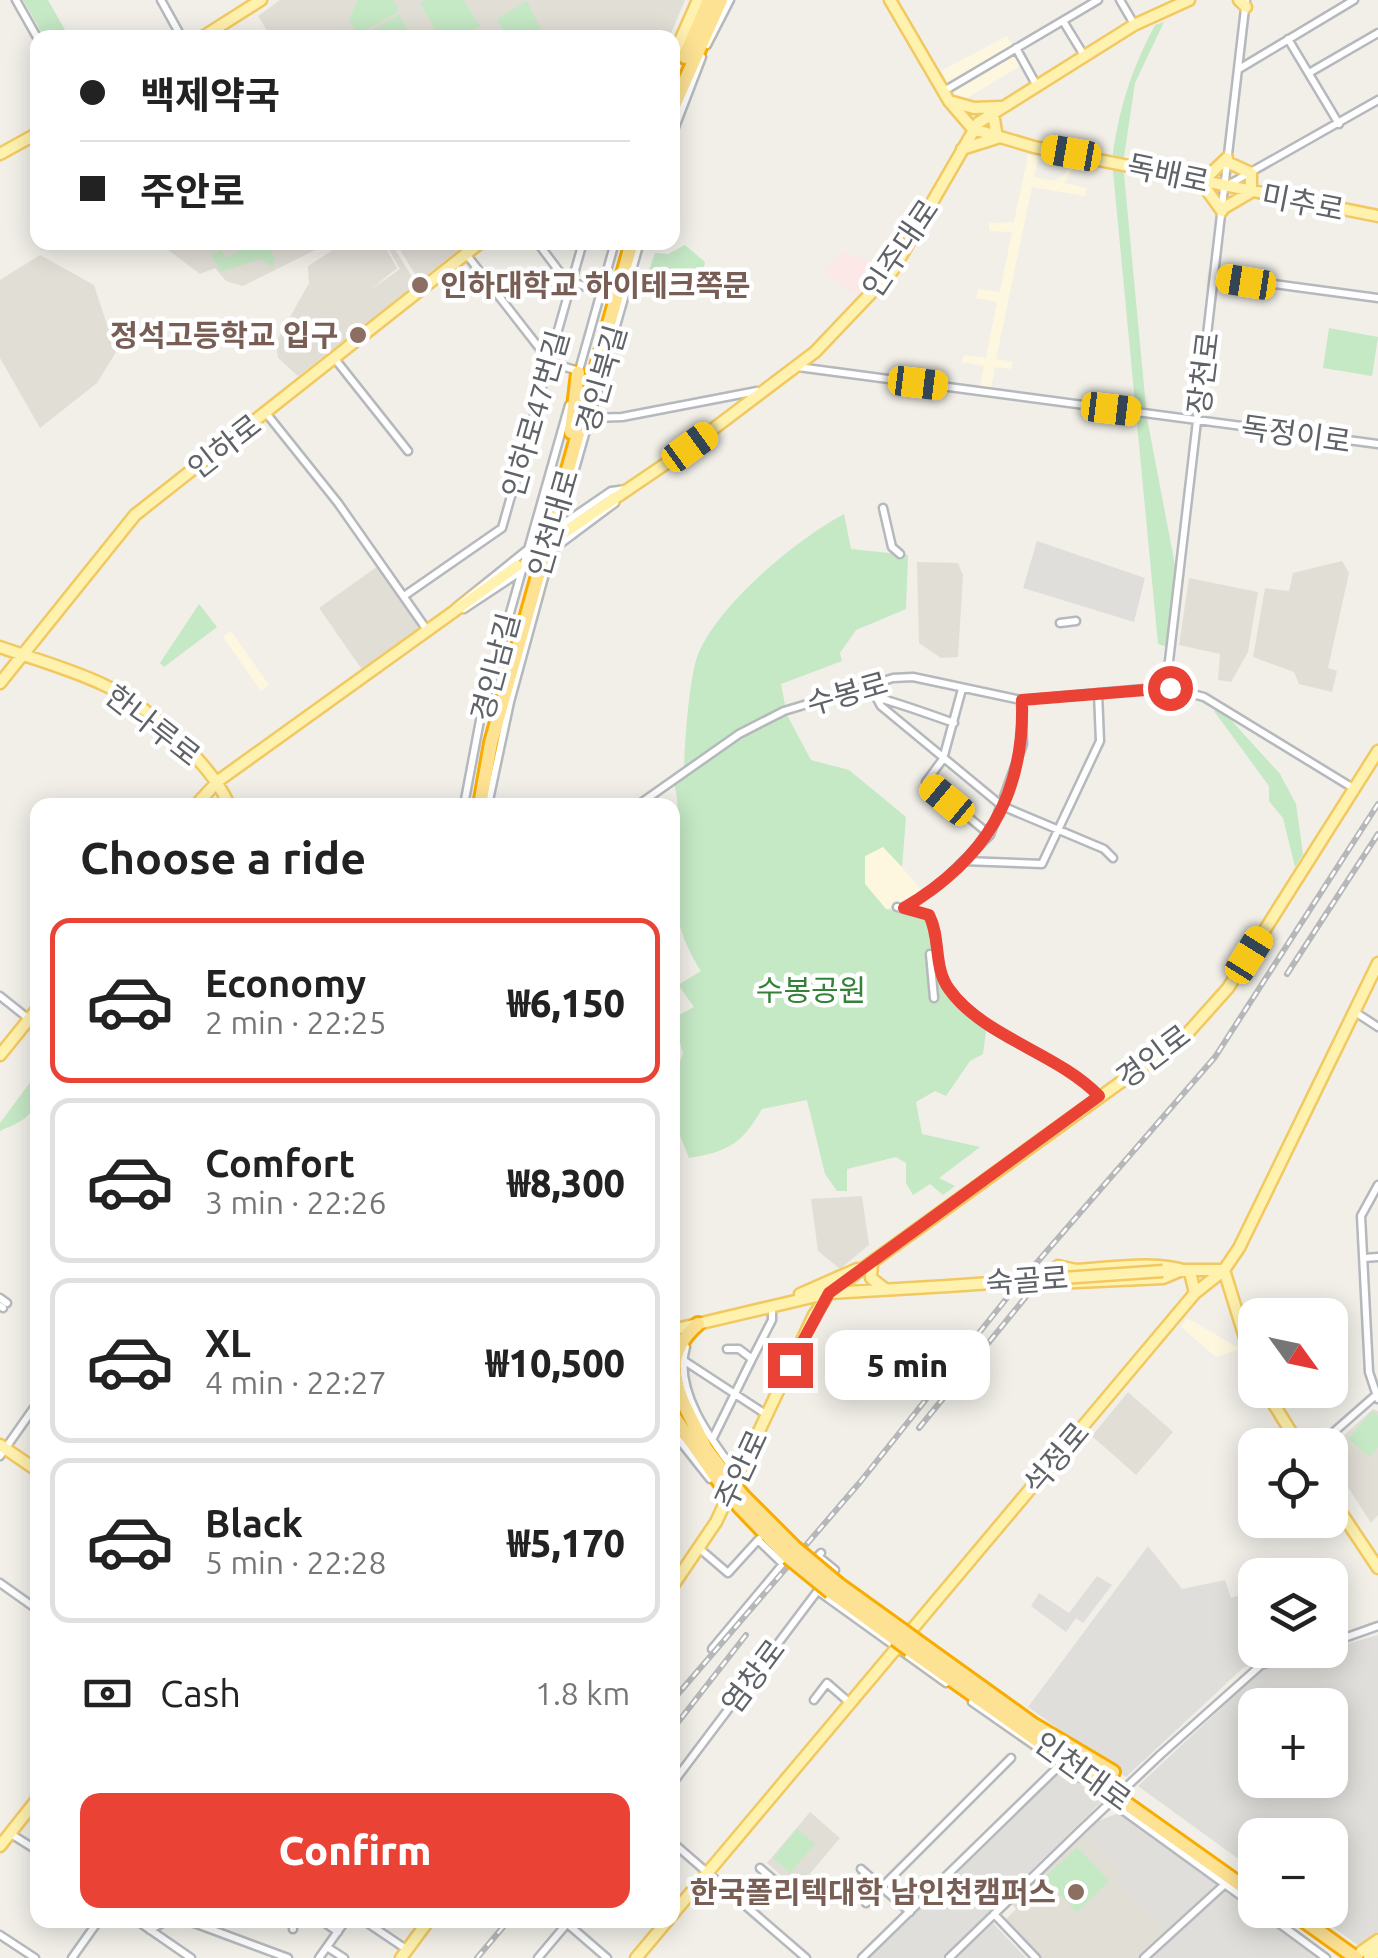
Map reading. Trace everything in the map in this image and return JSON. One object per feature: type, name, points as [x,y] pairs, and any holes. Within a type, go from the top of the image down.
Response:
[{"type":"highway","points":[[680,69],[710,0]]},
{"type":"highway","points":[[680,92],[721,0]]},
{"type":"highway","name":"인천대로","points":[[474,798],[484,740],[567,428],[622,250]]},
{"type":"highway","name":"인천대로","points":[[481,798],[491,743],[630,250]]},
{"type":"highway","points":[[567,428],[578,372]]},
{"type":"highway","points":[[680,1345],[698,1324]]},
{"type":"highway","points":[[680,1393],[706,1447]]},
{"type":"highway","points":[[680,1410],[761,1536],[792,1552]]},
{"type":"highway","points":[[680,1422],[706,1447]]},
{"type":"highway","points":[[680,1432],[706,1447]]},
{"type":"highway","points":[[733,1490],[792,1552]]},
{"type":"highway","name":"인천대로","points":[[792,1552],[904,1642],[1238,1873]]},
{"type":"highway","points":[[1027,1726],[1113,1772]]},
{"type":"highway","points":[[1027,1726],[1093,1786]]},
{"type":"highway","name":"인천대로","points":[[1027,1726],[1238,1883]]},
{"type":"highway","points":[[1300,1928],[1342,1958]]},
{"type":"highway","points":[[1314,1928],[1356,1958]]},
{"type":"main road","points":[[214,30],[261,0]]},
{"type":"main road","points":[[680,41],[698,0]]},
{"type":"main road","points":[[890,0],[946,96],[973,130]]},
{"type":"main road","name":"인주대로","points":[[558,533],[628,489],[798,367],[893,270],[973,130],[997,110],[1134,25],[1189,0]]},
{"type":"main road","points":[[946,96],[974,108],[997,110],[996,138],[962,149]]},
{"type":"main road","name":"독배로","points":[[973,130],[1227,186]]},
{"type":"main road","points":[[0,154],[30,137]]},
{"type":"main road","points":[[1227,160],[1250,172],[1251,192],[1222,210],[1201,180],[1227,160]]},
{"type":"main road","name":"미추로","points":[[1227,186],[1378,216]]},
{"type":"main road","name":"인하로","points":[[0,683],[135,515],[471,250]]},
{"type":"main road","points":[[202,798],[218,781],[520,568]]},
{"type":"main road","name":"한나루로","points":[[0,648],[114,690],[218,781],[226,798]]},
{"type":"main road","name":"경인로","points":[[680,1328],[829,1293],[1211,1011],[1378,751]]},
{"type":"main road","name":"석정로","points":[[680,1906],[1195,1293],[1224,1270],[1239,1248],[1378,963]]},
{"type":"main road","points":[[0,1054],[29,1019]]},
{"type":"main road","points":[[808,1328],[804,1312],[790,1300],[872,1263],[872,1278],[886,1290]]},
{"type":"main road","points":[[1058,1266],[1076,1276]]},
{"type":"main road","points":[[1045,1284],[1076,1276],[1163,1278],[1182,1270],[1193,1276],[1195,1293]]},
{"type":"main road","points":[[1224,1270],[1238,1315]]},
{"type":"main road","name":"숙골로","points":[[829,1293],[1224,1270]]},
{"type":"main road","name":"주안로","points":[[680,1576],[733,1490],[808,1328],[829,1293]]},
{"type":"main road","points":[[2,1450],[30,1466]]},
{"type":"main road","points":[[1348,1523],[1378,1568]]},
{"type":"main road","points":[[0,1846],[30,1808]]},
{"type":"main road","points":[[404,1954],[423,1928]]},
{"type":"main road","name":"석정로","points":[[636,1958],[662,1928]]},
{"type":"main road","points":[[1378,1940],[1362,1952],[1378,1950]]},
{"type":"main road","points":[[1369,1958],[1378,1950]]},
{"type":"street","points":[[16,0],[33,30]]},
{"type":"street","points":[[160,0],[177,30]]},
{"type":"street","points":[[680,116],[730,0]]},
{"type":"street","points":[[946,96],[1016,48],[1098,0]]},
{"type":"street","points":[[1120,0],[1134,25]]},
{"type":"street","points":[[1156,0],[1163,11]]},
{"type":"street","points":[[1238,69],[1354,0]]},
{"type":"street","name":"장천로","points":[[1166,687],[1227,186],[1244,2]]},
{"type":"street","points":[[1063,21],[1085,58]]},
{"type":"street","points":[[1308,74],[1378,32]]},
{"type":"street","points":[[1288,39],[1338,124]]},
{"type":"street","points":[[1016,48],[1037,86]]},
{"type":"street","name":"독배로","points":[[1227,186],[1378,100]]},
{"type":"street","points":[[544,250],[572,284],[600,292]]},
{"type":"street","name":"인하로47번길","points":[[404,596],[502,528],[581,250]]},
{"type":"street","points":[[466,254],[550,362],[578,372],[613,250]]},
{"type":"street","name":"경인북길","points":[[489,798],[510,702],[638,250]]},
{"type":"street","points":[[1214,276],[1378,298]]},
{"type":"street","points":[[334,359],[408,452]]},
{"type":"street","name":"독정이로","points":[[798,367],[1378,444]]},
{"type":"street","points":[[589,418],[622,417],[760,393]]},
{"type":"street","points":[[266,413],[360,534],[427,630]]},
{"type":"street","name":"경인남길","points":[[465,798],[480,715],[520,568],[567,428]]},
{"type":"street","points":[[552,550],[628,489]]},
{"type":"street","points":[[883,508],[892,547],[900,554]]},
{"type":"street","points":[[453,612],[470,592],[528,549]]},
{"type":"street","points":[[1060,624],[1076,621]]},
{"type":"street","name":"수봉로","points":[[648,798],[739,734],[784,711],[913,677],[1022,700],[1166,687],[1204,697],[1354,788]]},
{"type":"street","points":[[870,686],[873,696],[943,760],[1002,806],[1104,848],[1113,858]]},
{"type":"street","points":[[962,689],[943,760],[926,782],[990,835]]},
{"type":"street","points":[[964,861],[1042,864],[1100,741],[1098,694]]},
{"type":"street","points":[[873,696],[912,704],[954,723]]},
{"type":"street","points":[[1022,700],[1023,744],[990,835],[939,885],[900,908],[929,915],[949,989],[971,1012],[1034,1053],[1072,1071],[1099,1096]]},
{"type":"street","points":[[934,998],[928,969],[930,954],[937,954]]},
{"type":"street","points":[[0,996],[29,1019]]},
{"type":"street","points":[[1355,1012],[1378,1027]]},
{"type":"street","points":[[1339,1428],[1377,1397],[1369,1372],[1370,1284],[1361,1216],[1378,1185]]},
{"type":"street","points":[[1364,1258],[1378,1257]]},
{"type":"street","points":[[706,1447],[772,1320],[772,1304]]},
{"type":"street","points":[[698,1324],[683,1360],[686,1385],[706,1447],[733,1490]]},
{"type":"street","points":[[728,1349],[738,1349],[752,1358]]},
{"type":"street","points":[[683,1360],[734,1397],[767,1415]]},
{"type":"street","points":[[2,1450],[30,1413]]},
{"type":"street","points":[[680,1435],[733,1490]]},
{"type":"street","points":[[700,1549],[728,1572],[761,1536],[782,1567],[712,1649]]},
{"type":"street","points":[[821,1553],[818,1556],[831,1584]]},
{"type":"street","points":[[680,1568],[684,1571]]},
{"type":"street","points":[[0,1583],[30,1604]]},
{"type":"street","name":"염창로","points":[[680,1774],[831,1584]]},
{"type":"street","points":[[1348,1636],[1378,1626]]},
{"type":"street","points":[[904,1642],[1060,1765],[1238,1893]]},
{"type":"street","points":[[949,1958],[1160,1755],[1252,1672],[1262,1668]]},
{"type":"street","points":[[814,1700],[827,1683],[851,1704]]},
{"type":"street","points":[[866,1902],[1011,1758]]},
{"type":"street","points":[[862,1958],[1060,1765]]},
{"type":"street","points":[[10,1834],[30,1846]]},
{"type":"street","points":[[680,1849],[805,1958]]},
{"type":"street","points":[[760,1868],[797,1900]]},
{"type":"street","points":[[862,1869],[910,1912]]},
{"type":"street","points":[[1144,1958],[1226,1884]]},
{"type":"street","points":[[994,1914],[1036,1958]]},
{"type":"street","points":[[72,1958],[93,1928]]},
{"type":"street","points":[[147,1928],[179,1955],[190,1958]]},
{"type":"street","points":[[150,1930],[154,1928]]},
{"type":"street","points":[[207,1928],[288,1958]]},
{"type":"street","points":[[332,1928],[338,1932]]},
{"type":"street","points":[[319,1958],[341,1928]]},
{"type":"street","points":[[373,1928],[404,1954]]},
{"type":"street","points":[[538,1958],[562,1928]]},
{"type":"street","points":[[575,1928],[607,1958]]},
{"type":"street","points":[[1285,1928],[1326,1958]]},
{"type":"street","points":[[0,1936],[35,1958]]},
{"type":"street","points":[[327,1946],[344,1958]]},
{"type":"shaded area","points":[[280,0],[685,0],[672,30],[267,30],[258,16]]},
{"type":"shaded area","points":[[1007,36],[1024,64],[960,102],[941,71]]},
{"type":"shaded area","points":[[1028,155],[1038,157],[1034,177],[1054,181],[1065,174],[1068,163],[1075,164],[1064,183],[1087,188],[1085,196],[1032,187],[996,359],[1013,362],[1011,369],[995,367],[991,388],[980,386],[984,366],[962,362],[964,355],[986,358],[997,302],[976,298],[978,289],[1000,292],[1012,232],[989,231],[989,223],[1014,222]]},
{"type":"shaded area","points":[[168,250],[315,250],[243,286],[226,281],[215,268],[200,274]]},
{"type":"shaded area","points":[[333,250],[387,250],[397,268],[369,291],[400,269],[389,250],[395,250],[417,285],[298,376],[278,358],[276,342],[309,283],[308,266]]},
{"type":"shaded area","points":[[400,250],[458,250],[419,281]]},
{"type":"shaded area","points":[[843,252],[886,266],[860,297],[823,271]]},
{"type":"shaded area","points":[[40,255],[94,285],[116,352],[97,383],[40,428],[0,358],[0,280]]},
{"type":"shaded area","points":[[1037,541],[1145,578],[1134,622],[1023,588]]},
{"type":"shaded area","points":[[1342,561],[1349,573],[1328,668],[1337,671],[1332,692],[1299,684],[1294,672],[1253,657],[1265,588],[1289,591],[1293,573]]},
{"type":"shaded area","points":[[917,562],[958,563],[963,575],[958,657],[941,658],[919,643]]},
{"type":"shaded area","points":[[378,566],[423,628],[363,671],[319,608]]},
{"type":"shaded area","points":[[1189,578],[1258,592],[1248,652],[1231,682],[1218,680],[1220,654],[1179,645]]},
{"type":"shaded area","points":[[231,631],[269,685],[261,691],[223,637]]},
{"type":"shaded area","points":[[884,846],[922,891],[886,909],[865,884],[865,856]]},
{"type":"shaded area","points":[[862,1196],[869,1245],[840,1269],[818,1251],[811,1199]]},
{"type":"shaded area","points":[[1187,1318],[1238,1350],[1216,1357],[1181,1327]]},
{"type":"shaded area","points":[[1128,1392],[1173,1432],[1136,1475],[1092,1436]]},
{"type":"shaded area","points":[[1373,1409],[1378,1411],[1378,1515],[1371,1523],[1348,1487],[1348,1432]]},
{"type":"shaded area","points":[[1148,1546],[1182,1589],[1225,1580],[1231,1598],[1238,1596],[1238,1668],[1243,1668],[1126,1777],[1028,1707]]},
{"type":"shaded area","points":[[1097,1576],[1112,1585],[1083,1623],[1076,1618],[1066,1632],[1031,1606],[1039,1593],[1069,1613]]},
{"type":"shaded area","points":[[1378,1635],[1378,1932],[1359,1946],[1334,1928],[1348,1928],[1348,1818],[1238,1818],[1238,1859],[1138,1786],[1238,1692],[1238,1798],[1348,1798],[1348,1688],[1243,1688],[1264,1668],[1348,1668],[1348,1644]]},
{"type":"shaded area","points":[[1060,1768],[1102,1801],[942,1958],[866,1958]]},
{"type":"shaded area","points":[[810,1812],[840,1838],[797,1889],[767,1863]]},
{"type":"shaded area","points":[[1121,1812],[1219,1883],[1169,1933],[1117,1881],[1124,1873],[1086,1833],[1098,1821]]},
{"type":"shaded area","name":"한국폴리텍대학 남인천캠퍼스","points":[[1086,1833],[1125,1874],[1117,1881],[1169,1933],[1142,1958],[1041,1958],[1005,1920],[1016,1909],[1011,1903]]},
{"type":"shaded area","points":[[1222,1891],[1238,1897],[1238,1928],[1280,1928],[1321,1958],[1148,1958]]},
{"type":"shaded area","points":[[993,1923],[1026,1958],[957,1958]]},
{"type":"green space","points":[[23,0],[48,0],[65,30],[40,30]]},
{"type":"green space","points":[[358,0],[393,0],[399,11],[365,30],[356,30],[349,19]]},
{"type":"green space","points":[[464,0],[480,26],[474,30],[435,30],[420,3]]},
{"type":"green space","points":[[527,1],[541,30],[503,30],[497,19]]},
{"type":"green space","points":[[399,15],[408,30],[371,30]]},
{"type":"green space","points":[[1164,22],[1135,83],[1123,164],[1147,418],[1178,581],[1170,648],[1158,644],[1112,161],[1132,75],[1155,25]]},
{"type":"green space","points":[[685,245],[705,262],[704,267],[647,276],[655,253],[668,254]]},
{"type":"green space","points":[[221,250],[226,258],[242,250],[270,250],[275,259],[273,267],[260,259],[221,272],[211,255]]},
{"type":"green space","points":[[1329,328],[1378,337],[1372,376],[1323,368]]},
{"type":"green space","name":"수봉공원","points":[[844,514],[851,549],[908,555],[906,609],[856,630],[840,653],[842,661],[781,684],[787,715],[811,760],[849,770],[906,817],[902,867],[883,847],[865,856],[865,884],[886,909],[929,915],[949,989],[987,1023],[983,1054],[970,1061],[946,1096],[935,1091],[916,1102],[922,1134],[980,1147],[939,1178],[955,1186],[943,1195],[930,1184],[913,1195],[906,1183],[906,1163],[896,1157],[847,1169],[847,1191],[837,1191],[825,1174],[807,1100],[762,1109],[741,1137],[715,1152],[689,1158],[680,1136],[680,1014],[694,1007],[680,984],[701,971],[680,924],[680,798],[676,798],[674,783],[684,775],[695,662],[710,632],[742,593],[804,539]]},
{"type":"green space","points":[[199,604],[217,627],[164,667],[160,663]]},
{"type":"green space","points":[[1221,709],[1280,774],[1296,804],[1303,854],[1295,867],[1283,818],[1269,801],[1269,786],[1214,711]]},
{"type":"green space","points":[[30,1082],[30,1113],[0,1131],[0,1123]]},
{"type":"green space","points":[[1372,1411],[1378,1415],[1378,1447],[1370,1457],[1348,1439]]},
{"type":"green space","points":[[797,1829],[815,1844],[790,1873],[773,1858]]},
{"type":"green space","points":[[1077,1847],[1109,1881],[1077,1912],[1044,1878]]},
{"type":"tunnel","points":[[518,565],[549,543]]},
{"type":"railway","points":[[680,1692],[861,1481],[1014,1289],[1215,1057],[1378,804]]},
{"type":"railway","points":[[1287,974],[1378,834]]},
{"type":"railway","points":[[919,1428],[1042,1277]]},
{"type":"railway","points":[[680,1720],[746,1635]]},
{"type":"railway","points":[[477,1958],[502,1928]]},
{"type":"place","name":"인하대학교 하이테크쪽문","points":[[420,285]]},
{"type":"place","name":"정석고등학교 입구","points":[[358,335]]},
{"type":"place","name":"한국폴리텍대학 남인천캠퍼스","points":[[1076,1892]]},
{"type":"route","points":[[790,1365],[829,1293],[1099,1096],[1072,1071],[1034,1053],[971,1012],[941,975],[933,921],[924,911],[904,908],[939,885],[990,835],[1023,744],[1022,700],[1170,688]]}]
